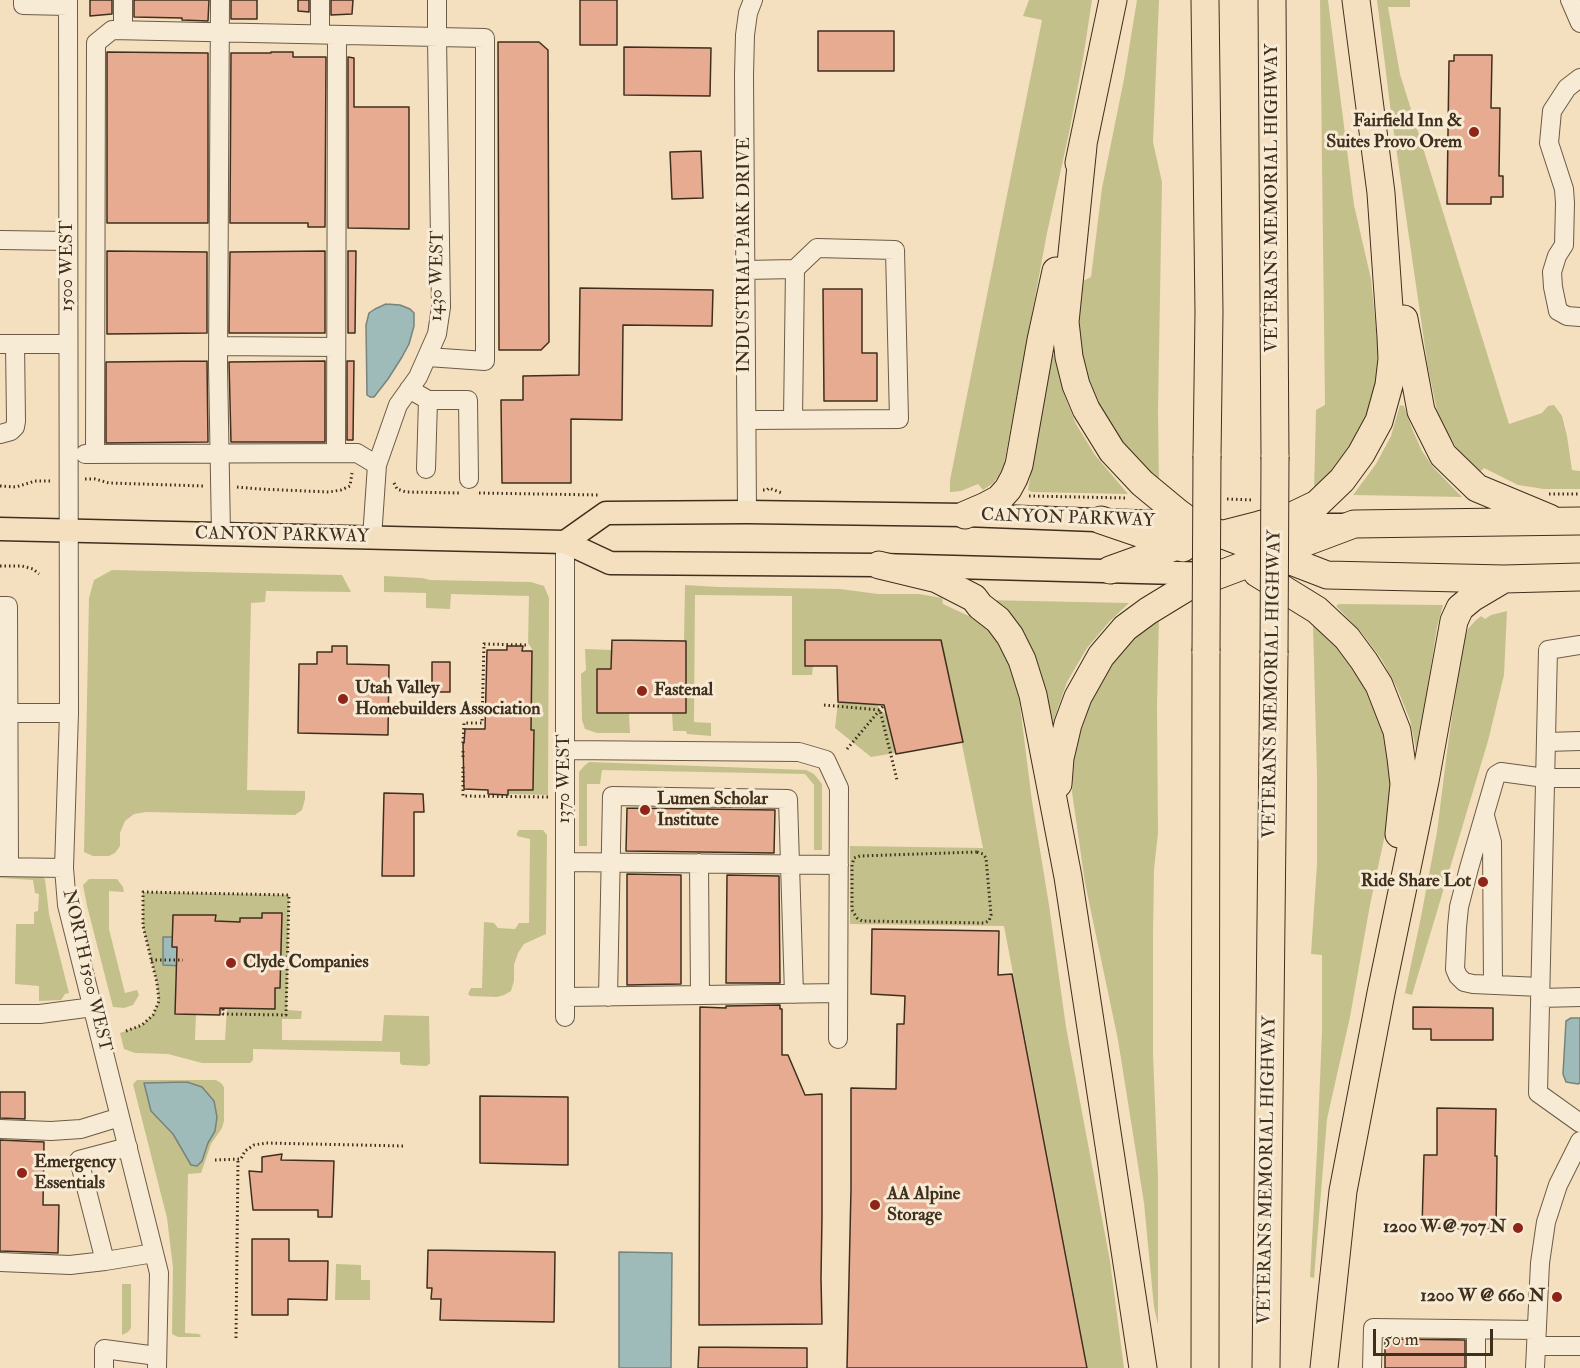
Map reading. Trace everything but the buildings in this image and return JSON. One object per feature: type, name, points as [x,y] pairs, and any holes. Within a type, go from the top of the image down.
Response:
[{"type":"highway","points":[[965,515],[999,499],[1011,484],[1019,465],[1041,340],[1113,0]]},
{"type":"highway","points":[[1205,0],[1209,312],[1205,1368]]},
{"type":"highway","name":"VETERANS MEMORIAL HIGHWAY","points":[[1266,1368],[1275,457],[1272,0]]},
{"type":"highway","points":[[1356,0],[1381,193],[1421,411],[1443,455],[1477,488],[1569,522]]},
{"type":"highway","points":[[1083,146],[1065,322],[1069,357],[1076,385],[1086,409],[1112,451],[1142,483],[1194,524],[1223,535],[1249,567],[1317,610],[1347,638],[1380,685],[1397,731],[1404,784],[1381,993]]},
{"type":"highway","points":[[1110,570],[1177,546],[1223,535],[1258,513],[1294,515],[1317,504],[1342,480],[1361,454],[1379,421],[1389,385],[1392,359],[1381,193]]},
{"type":"highway","points":[[1101,520],[1249,567],[1328,576],[1504,579],[1580,577]]},
{"type":"highway","name":"CANYON PARKWAY","points":[[1354,524],[1569,522]]},
{"type":"highway","points":[[1068,877],[1058,785],[1060,758],[1068,724],[1078,697],[1101,656],[1125,628],[1189,586],[1249,567],[1354,524]]},
{"type":"highway","points":[[879,565],[938,579],[974,598],[980,606],[998,620],[1010,636],[1022,660],[1033,696],[1068,877],[1143,1368]]},
{"type":"highway","points":[[1324,1368],[1343,1191],[1425,781],[1454,621],[1460,608],[1504,579]]},
{"type":"main road","name":"CANYON PARKWAY","points":[[565,542],[606,513],[965,515],[1194,524],[1258,513],[1354,524]]},
{"type":"main road","name":"CANYON PARKWAY","points":[[0,530],[565,542],[610,563],[1110,570],[1249,567]]},
{"type":"street","points":[[22,0],[22,5],[68,3]]},
{"type":"street","points":[[123,0],[123,30]]},
{"type":"street","points":[[220,0],[221,534]]},
{"type":"street","points":[[320,0],[328,35],[336,347],[336,453]]},
{"type":"street","name":"1430 WEST","points":[[372,538],[377,465],[398,405],[428,357],[437,334],[441,307],[437,0]]},
{"type":"street","name":"INDUSTRIAL PARK DRIVE","points":[[747,512],[745,35],[753,0]]},
{"type":"street","points":[[1570,0],[1580,23]]},
{"type":"street","name":"1500 WEST","points":[[68,3],[68,531]]},
{"type":"street","points":[[95,454],[96,43],[112,30],[484,38],[485,362],[428,357]]},
{"type":"street","points":[[1580,78],[1567,88],[1552,111],[1549,143],[1565,203],[1564,244],[1552,272],[1553,287],[1558,311],[1567,316],[1580,317]]},
{"type":"street","points":[[0,240],[68,241]]},
{"type":"street","points":[[745,270],[795,269],[817,248],[895,250],[899,419],[747,420]]},
{"type":"street","points":[[793,419],[795,269]]},
{"type":"street","points":[[0,434],[11,431],[16,421],[8,344],[68,344]]},
{"type":"street","points":[[219,346],[336,347]]},
{"type":"street","points":[[409,389],[428,400],[468,400],[470,488]]},
{"type":"street","points":[[426,469],[428,400]]},
{"type":"street","points":[[68,454],[357,453],[377,465]]},
{"type":"street","name":"NORTH 1500 WEST","points":[[68,531],[69,713],[64,867],[68,905],[159,1273],[157,1362]]},
{"type":"street","name":"1370 WEST","points":[[565,542],[565,1017]]},
{"type":"street","points":[[0,606],[8,606],[9,713],[4,791],[5,867],[64,867]]},
{"type":"street","points":[[1580,645],[1548,650],[1538,1093],[1580,1123]]},
{"type":"street","points":[[9,713],[69,713]]},
{"type":"street","points":[[1545,742],[1580,741]]},
{"type":"street","points":[[565,750],[799,752],[826,760],[839,788],[838,1039]]},
{"type":"street","points":[[1580,778],[1502,772],[1496,775],[1459,907],[1455,969],[1464,982],[1580,997]]},
{"type":"street","points":[[608,997],[612,796],[788,799],[794,994]]},
{"type":"street","points":[[1485,816],[1492,842],[1493,985]]},
{"type":"street","points":[[565,862],[838,865]]},
{"type":"street","points":[[699,863],[700,995]]},
{"type":"street","points":[[565,997],[838,993]]},
{"type":"street","points":[[0,1014],[40,1014],[93,1007]]},
{"type":"street","points":[[0,1129],[51,1131],[81,1129],[120,1117]]},
{"type":"street","points":[[1535,1368],[1540,1263],[1546,1222],[1558,1185],[1580,1141]]},
{"type":"street","points":[[105,1261],[79,1160],[128,1147]]},
{"type":"street","points":[[0,1262],[70,1265],[154,1252]]},
{"type":"street","points":[[1372,1368],[1373,1328],[1476,1330],[1580,1346]]},
{"type":"street","points":[[1476,1330],[1476,1368]]},
{"type":"street","points":[[104,1368],[104,1349],[157,1362]]},
{"type":"path","points":[[0,486],[16,487],[35,481]]},
{"type":"path","points":[[394,483],[397,489],[406,492],[470,488],[605,495]]},
{"type":"path","points":[[1029,496],[1130,498]]},
{"type":"path","points":[[1223,499],[1258,513]]},
{"type":"path","points":[[0,566],[22,566],[33,569],[39,574]]},
{"type":"path","points":[[463,743],[464,723],[482,723],[484,644],[527,645]]},
{"type":"path","points":[[824,705],[880,710]]},
{"type":"path","points":[[848,749],[884,705]]},
{"type":"path","points":[[880,710],[897,780]]},
{"type":"path","points":[[463,752],[463,758]]},
{"type":"path","points":[[463,767],[463,796],[550,797]]},
{"type":"path","points":[[977,852],[983,854],[986,858],[991,915],[989,921],[984,923],[862,921],[852,910],[852,865],[854,858],[860,856],[977,852]]},
{"type":"path","points":[[126,1032],[142,1025],[153,1015],[159,1001],[157,983],[142,926],[143,892],[289,895],[286,1015],[223,1014],[223,1008]]},
{"type":"path","points":[[151,960],[183,960]]},
{"type":"path","points":[[215,1160],[241,1160],[245,1151],[255,1145],[266,1143],[404,1146]]},
{"type":"path","points":[[236,1338],[238,1160]]},
{"type":"shaded area","points":[[1029,0],[1092,0],[1069,133],[1047,233],[1004,464],[999,476],[983,490],[978,484],[961,491],[950,492],[950,480],[1042,20],[1023,16]]},
{"type":"shaded area","points":[[1137,0],[1159,0],[1153,142],[1162,182],[1159,486],[1120,442],[1098,402],[1089,380],[1080,337],[1079,312],[1083,281],[1091,277],[1102,188]]},
{"type":"shaded area","points":[[1320,0],[1328,0],[1354,205],[1371,279],[1378,349],[1376,393],[1368,408],[1363,426],[1350,450],[1332,474],[1314,492],[1316,410],[1325,405]]},
{"type":"shaded area","points":[[1377,0],[1410,0],[1410,7],[1388,7],[1400,74],[1509,424],[1542,413],[1548,406],[1554,405],[1562,416],[1572,470],[1580,471],[1580,489],[1544,489],[1518,485],[1484,468],[1480,472],[1461,455],[1439,420],[1428,368]]},
{"type":"shaded area","points":[[1051,354],[1054,355],[1065,397],[1076,424],[1095,455],[1128,494],[1032,492],[1028,490]]},
{"type":"shaded area","points":[[1400,405],[1404,406],[1422,451],[1433,467],[1462,497],[1353,495],[1376,464],[1391,436]]},
{"type":"shaded area","points":[[112,570],[342,575],[351,592],[266,591],[265,602],[251,603],[247,790],[305,791],[302,810],[295,815],[146,812],[134,814],[125,821],[120,833],[120,846],[115,853],[109,856],[93,856],[84,852],[89,598],[94,580]]},
{"type":"shaded area","points":[[384,576],[430,580],[531,582],[544,586],[549,598],[548,795],[508,794],[508,788],[532,788],[534,729],[531,729],[532,649],[528,643],[529,596],[451,594],[450,609],[426,608],[426,593],[384,592]]},
{"type":"shaded area","points":[[685,585],[840,589],[878,594],[919,594],[942,598],[943,604],[973,618],[976,615],[986,623],[1007,652],[1018,690],[1066,1027],[1110,1261],[1124,1368],[1088,1368],[1004,926],[850,924],[850,846],[983,848],[941,641],[806,640],[805,665],[813,666],[812,675],[792,675],[792,596],[695,595],[694,722],[711,723],[711,736],[673,731],[672,713],[686,713]]},
{"type":"shaded area","points":[[983,600],[1129,603],[1087,648],[1067,682],[1050,731]]},
{"type":"shaded area","points":[[1339,604],[1443,605],[1437,627],[1418,750],[1410,720],[1382,660],[1362,633],[1336,606]]},
{"type":"shaded area","points":[[1507,611],[1504,675],[1488,741],[1412,995],[1405,993],[1437,832],[1463,644],[1468,629],[1481,616],[1485,619]]},
{"type":"shaded area","points":[[1159,615],[1158,833],[1154,870],[1153,936],[1153,1054],[1158,1177],[1158,1325],[1154,1307],[1144,1203],[1118,1040],[1085,883],[1072,792],[1074,757],[1089,702],[1117,656],[1139,632]]},
{"type":"shaded area","points":[[1313,624],[1352,667],[1374,705],[1384,730],[1392,786],[1391,806],[1350,1017],[1327,1119],[1314,1278],[1310,1277],[1322,1032],[1322,955],[1311,954],[1317,864]]},
{"type":"shaded area","points":[[585,649],[612,650],[611,669],[629,713],[630,733],[597,733],[585,729],[582,720],[581,674],[586,670]]},
{"type":"shaded area","points":[[838,702],[877,704],[886,714],[895,753],[871,757],[835,728]]},
{"type":"shaded area","points":[[589,762],[806,770],[814,774],[822,784],[822,850],[814,850],[814,785],[805,774],[602,770],[600,784],[587,784],[587,846],[579,846],[579,772]]},
{"type":"shaded area","points":[[519,830],[543,830],[547,835],[546,934],[524,944],[518,953],[511,991],[497,997],[470,996],[468,994],[471,988],[482,988],[484,922],[494,923],[498,928],[515,929],[519,923],[529,923],[530,839],[517,836]]},
{"type":"shaded area","points":[[0,875],[40,875],[45,879],[49,914],[69,993],[65,994],[61,1000],[39,1001],[39,986],[15,984],[16,924],[34,924],[34,912],[38,911],[39,894],[35,893],[33,880],[0,878]]},
{"type":"shaded area","points":[[89,879],[117,879],[123,887],[124,892],[109,891],[109,929],[125,993],[137,990],[139,995],[133,1005],[124,1008],[113,1007],[83,885]]},
{"type":"shaded area","points":[[143,892],[289,895],[287,1010],[302,1011],[301,1019],[282,1019],[282,1040],[382,1041],[384,1015],[429,1016],[430,1063],[427,1066],[402,1065],[400,1052],[253,1049],[253,1060],[250,1063],[202,1063],[168,1054],[135,1053],[124,1049],[120,1033],[142,1025],[153,1015],[159,1001],[143,926]],"holes":[[[263,913],[282,913],[275,1009],[227,1008],[225,1040],[195,1040],[196,1014],[175,1013],[176,969],[183,966],[163,965],[164,937],[173,937],[173,915],[215,915],[215,921],[240,922],[240,918],[262,918]]]},
{"type":"shaded area","points":[[137,1080],[216,1080],[224,1087],[222,1128],[211,1144],[201,1173],[188,1174],[185,1333],[199,1334],[200,1337],[178,1337],[172,1334],[173,1268],[167,1218],[133,1084]]},
{"type":"shaded area","points":[[336,1264],[361,1265],[361,1280],[370,1280],[370,1300],[335,1300]]},
{"type":"shaded area","points":[[122,1284],[131,1284],[131,1328],[122,1335]]},
{"type":"water","points":[[386,304],[400,305],[410,309],[414,313],[414,326],[409,344],[402,357],[374,397],[370,397],[367,395],[366,325],[369,313]]},
{"type":"water","points":[[163,937],[173,937],[173,947],[183,947],[183,966],[163,965]]},
{"type":"water","points":[[1571,1018],[1580,1018],[1580,1083],[1578,1084],[1566,1082],[1563,1074],[1566,1021]]},
{"type":"water","points":[[187,1082],[202,1087],[214,1101],[217,1117],[215,1131],[202,1161],[197,1166],[191,1165],[173,1134],[151,1111],[144,1083]]},
{"type":"water","points":[[619,1252],[672,1253],[671,1368],[619,1368]]},
{"type":"place","name":"Fairfield Inn & Suites Provo Orem","points":[[1474,132]]},
{"type":"place","name":"Fastenal","points":[[642,691]]},
{"type":"place","name":"Utah Valley Homebuilders Association","points":[[343,699]]},
{"type":"place","name":"Lumen Scholar Institute","points":[[645,810]]},
{"type":"place","name":"Ride Share Lot","points":[[1483,882]]},
{"type":"place","name":"Clyde Companies","points":[[231,963]]},
{"type":"place","name":"Emergency Essentials","points":[[22,1173]]},
{"type":"place","name":"AA Alpine Storage","points":[[875,1205]]},
{"type":"place","name":"1200 W @ 707 N","points":[[1518,1228]]},
{"type":"place","name":"1200 W @ 660 N","points":[[1557,1297]]}]
